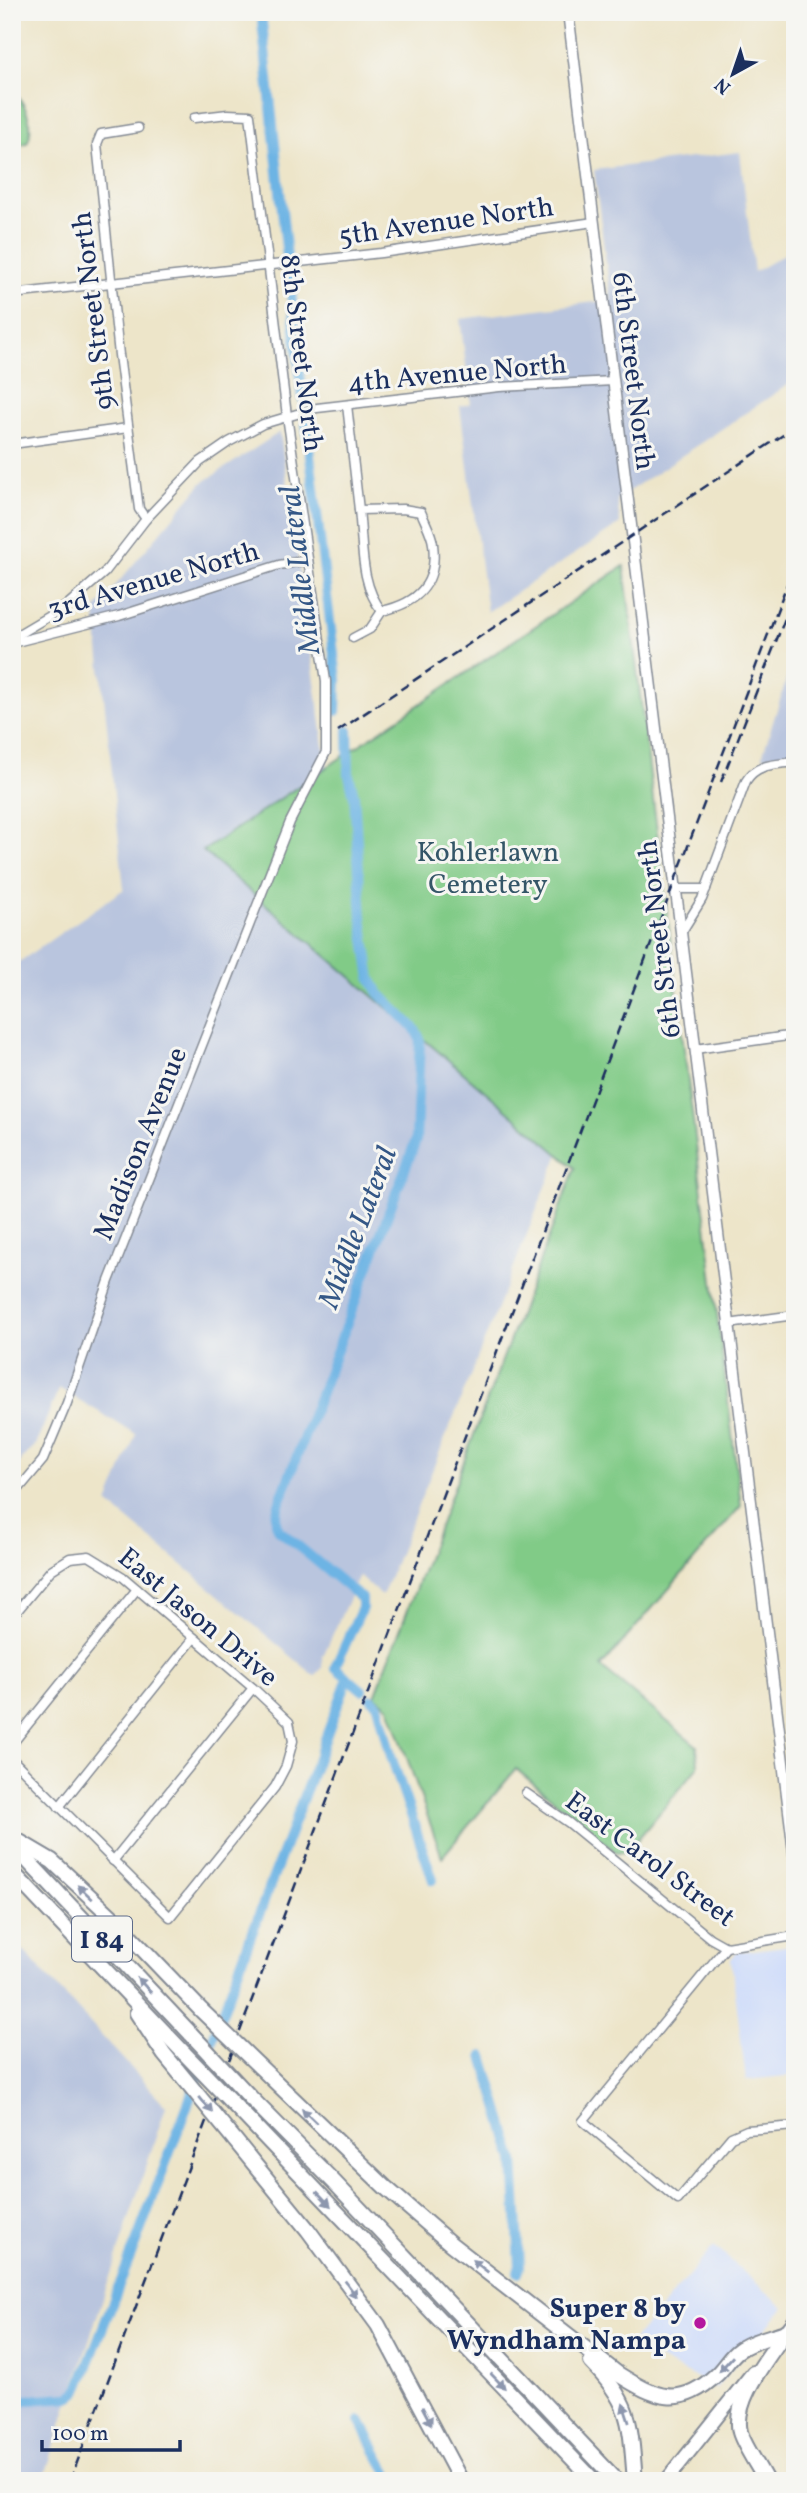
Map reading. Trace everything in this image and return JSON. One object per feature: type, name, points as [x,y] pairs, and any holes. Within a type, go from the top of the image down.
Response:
[{"type":"highway","points":[[12,1838],[52,1861],[110,1915],[202,2011],[385,2187],[451,2244],[618,2374],[644,2390],[663,2397],[685,2396],[717,2374],[739,2350],[790,2326]]},
{"type":"highway","name":"I 84","points":[[12,1844],[617,2481]]},
{"type":"highway","name":"I 84","points":[[12,1872],[593,2479]]},
{"type":"highway","points":[[120,1985],[164,2054],[308,2230],[378,2325],[462,2478]]},
{"type":"highway","points":[[556,2325],[621,2397],[632,2431],[635,2481]]},
{"type":"highway","points":[[766,2481],[740,2432],[740,2410],[747,2392],[790,2326]]},
{"type":"main road","points":[[666,2481],[790,2326]]},
{"type":"street","name":"6th Street North","points":[[568,12],[795,1860]]},
{"type":"street","name":"8th Street North","points":[[194,118],[250,114],[288,416],[326,681],[327,738],[323,758],[300,800]]},
{"type":"street","name":"9th Street North","points":[[138,128],[101,134],[97,144],[128,428],[139,509],[146,519]]},
{"type":"street","name":"5th Avenue North","points":[[12,294],[382,253],[594,222]]},
{"type":"street","name":"4th Avenue North","points":[[12,638],[40,623],[86,590],[105,572],[146,519],[200,462],[263,424],[317,408],[499,387],[613,381]]},
{"type":"street","points":[[347,405],[366,575],[374,602],[382,611]]},
{"type":"street","points":[[12,444],[128,428]]},
{"type":"street","points":[[353,638],[370,629],[382,611],[398,608],[417,598],[431,578],[433,543],[421,512],[403,509],[359,510]]},
{"type":"street","name":"3rd Avenue North","points":[[12,643],[119,615],[279,565],[308,560]]},
{"type":"street","points":[[681,933],[706,889],[751,772],[759,767],[795,762]]},
{"type":"street","name":"Madison Avenue","points":[[12,1497],[43,1460],[67,1403],[109,1281],[300,800]]},
{"type":"street","points":[[675,889],[706,889]]},
{"type":"street","points":[[695,1049],[795,1035]]},
{"type":"street","points":[[729,1324],[795,1315]]},
{"type":"street","name":"East Jason Drive","points":[[12,1617],[51,1570],[70,1558],[89,1556],[123,1577],[289,1722],[293,1741],[275,1787],[170,1917],[113,1861]]},
{"type":"street","points":[[12,1744],[137,1589]]},
{"type":"street","points":[[59,1807],[194,1638]]},
{"type":"street","points":[[12,1759],[113,1861],[253,1688]]},
{"type":"street","name":"East Carol Street","points":[[526,1793],[569,1824],[710,1938],[726,1947],[795,1936]]},
{"type":"street","points":[[726,1947],[583,2121],[678,2200],[731,2137],[747,2130],[795,2126]]},
{"type":"shaded area","points":[[740,152],[754,272],[795,248],[795,380],[617,499],[620,524],[487,612],[460,406],[471,404],[460,319],[611,300],[594,170]]},
{"type":"shaded area","points":[[280,432],[327,767],[203,851],[559,1154],[382,1596],[359,1576],[323,1656],[322,1668],[315,1676],[108,1503],[136,1434],[59,1388],[36,1444],[12,1471],[12,967],[124,889],[95,610],[202,483]]},
{"type":"shaded area","points":[[795,652],[795,752],[762,757]]},
{"type":"shaded area","points":[[12,1938],[166,2106],[43,2481],[12,2481]]},
{"type":"shaded area","points":[[793,1945],[795,2075],[746,2080],[731,1959],[737,1952]]},
{"type":"shaded area","points":[[714,2246],[784,2307],[716,2388],[630,2344]]},
{"type":"green space","points":[[12,89],[25,108],[30,129],[27,143],[12,147]]},
{"type":"green space","name":"Kohlerlawn Cemetery","points":[[624,566],[741,1506],[601,1667],[697,1746],[698,1767],[627,1852],[617,1853],[516,1769],[442,1857],[389,1707],[375,1696],[575,1168],[203,851]]},
{"type":"waterway","name":"Middle Lateral","points":[[261,12],[287,257]]},
{"type":"waterway","name":"Middle Lateral","points":[[289,274],[303,400]]},
{"type":"waterway","name":"Middle Lateral","points":[[306,423],[337,679],[336,711]]},
{"type":"waterway","name":"Middle Lateral","points":[[348,730],[349,775],[354,796],[362,918],[371,979],[379,993],[415,1029],[420,1039],[416,1140],[280,1501],[276,1523],[279,1530],[362,1599],[362,1608],[335,1667],[362,1690]]},
{"type":"waterway","points":[[12,2401],[69,2397],[76,2393],[80,2386],[348,1678]]},
{"type":"waterway","name":"Middle Lateral","points":[[372,1699],[378,1705],[391,1756],[433,1880]]},
{"type":"waterway","name":"Middle Lateral","points":[[483,2056],[514,2160],[520,2266],[518,2272]]},
{"type":"waterway","name":"Middle Lateral","points":[[360,2421],[392,2481]]},
{"type":"railway","points":[[338,731],[795,427]]},
{"type":"railway","points":[[70,2481],[795,563]]},
{"type":"railway","points":[[721,782],[795,593]]},
{"type":"place","name":"Super 8 by Wyndham Nampa","points":[[700,2323]]}]
